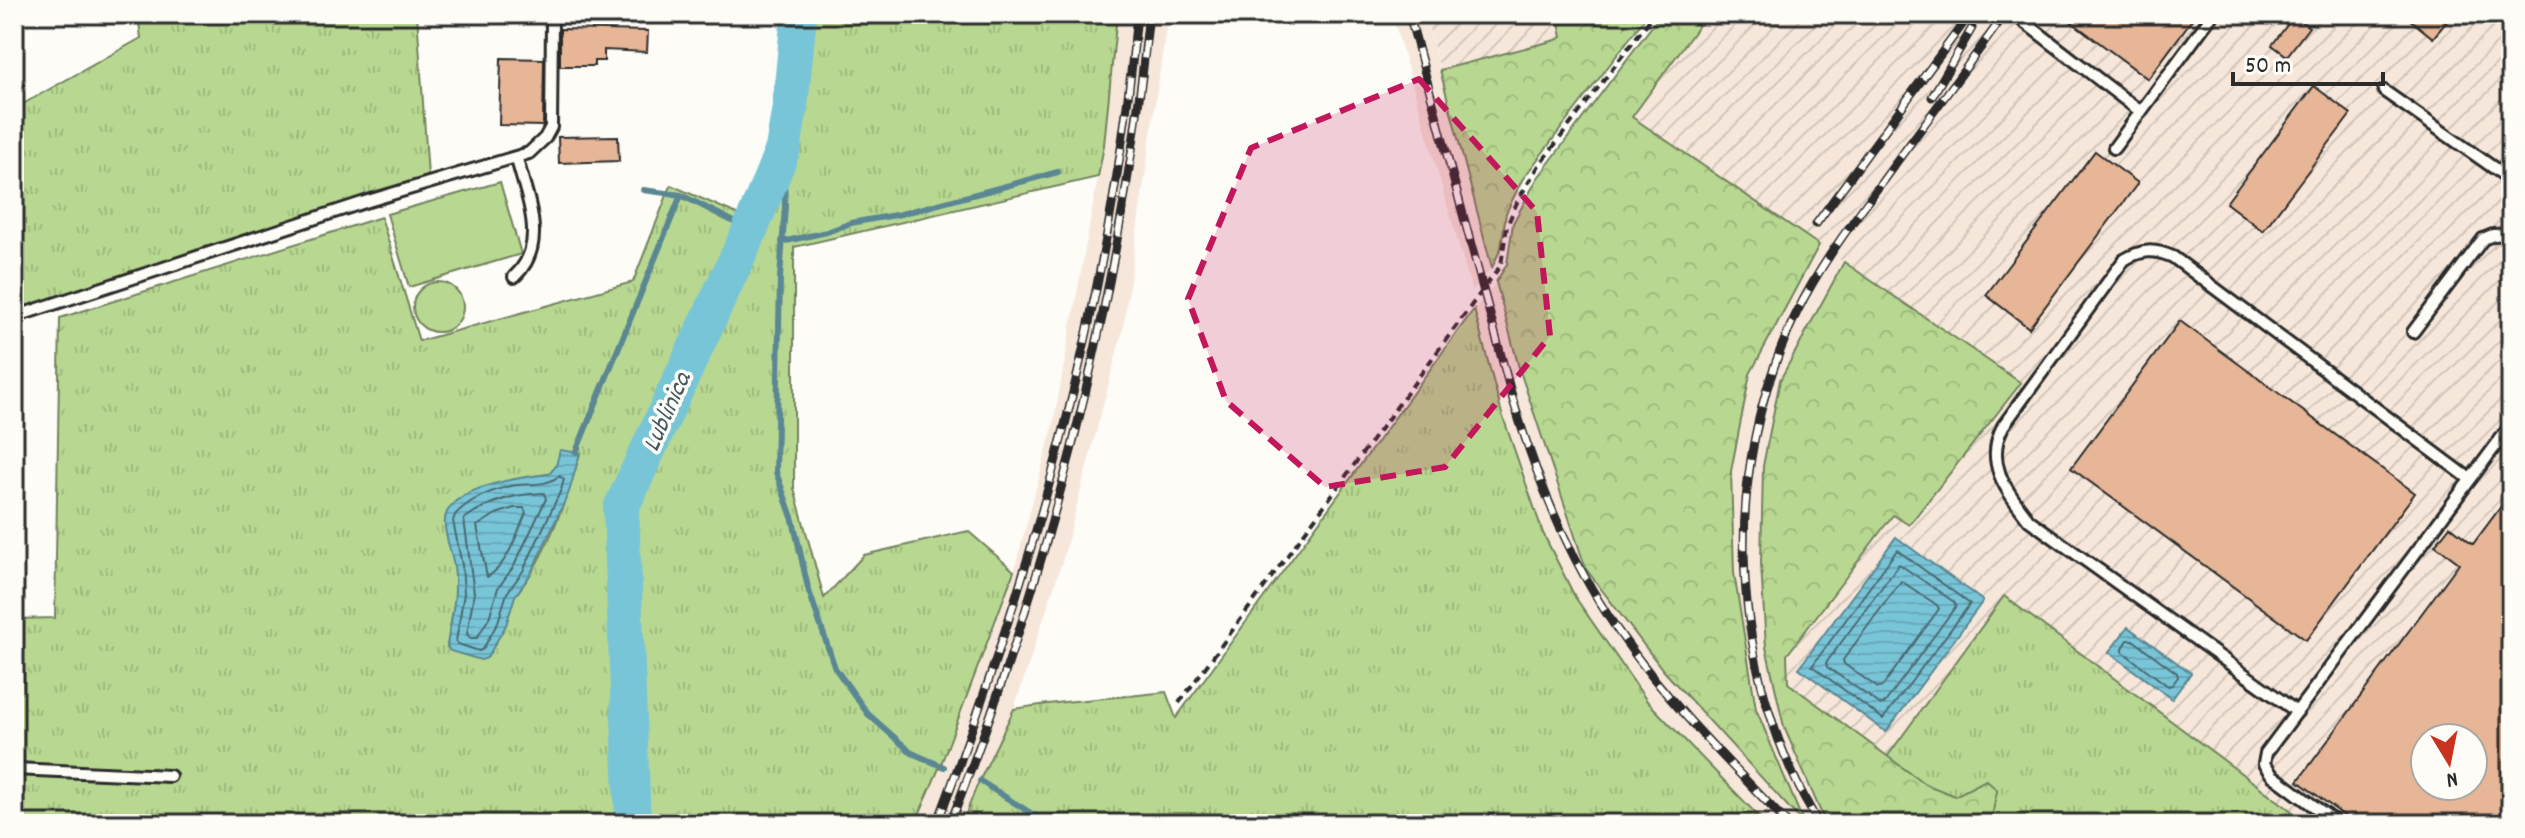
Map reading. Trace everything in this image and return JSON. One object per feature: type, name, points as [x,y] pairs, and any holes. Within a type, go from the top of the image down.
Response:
[{"type":"lane","points":[[2014,14],[2141,112]]},
{"type":"lane","points":[[2114,148],[2213,14]]},
{"type":"lane","points":[[14,317],[368,201],[517,159],[538,147],[551,127],[552,19]]},
{"type":"lane","points":[[2384,91],[2511,180]]},
{"type":"lane","points":[[514,277],[527,266],[534,246],[533,225],[517,159]]},
{"type":"lane","points":[[2413,332],[2483,239],[2511,234]]},
{"type":"lane","points":[[2297,712],[2029,520],[2004,484],[1997,468],[1994,453],[2003,426],[2124,260],[2148,250],[2173,257],[2470,479]]},
{"type":"lane","points":[[2338,824],[2272,775],[2264,764],[2266,753],[2511,425]]},
{"type":"lane","points":[[14,769],[170,776]]},
{"type":"path","points":[[1179,703],[1501,265],[1507,226],[1538,167],[1654,14]]},
{"type":"highlighted area","points":[[1419,79],[1537,212],[1550,336],[1445,467],[1325,487],[1226,401],[1188,299],[1251,148]]},
{"type":"shaded area","points":[[1117,14],[1168,14],[1123,329],[1062,562],[1014,709],[962,824],[915,824],[1014,571],[1053,426],[1104,145]]},
{"type":"shaded area","points":[[1392,14],[1425,14],[1492,268],[1472,291]]},
{"type":"shaded area","points":[[1425,14],[1565,14],[1559,22],[1562,37],[1556,40],[1440,70]]},
{"type":"shaded area","points":[[1707,14],[2511,14],[2511,185],[2503,196],[2511,202],[2511,824],[2309,824],[2005,597],[1887,757],[1788,683],[1787,655],[1894,514],[1909,525],[2020,383],[1632,117]]},
{"type":"shaded area","points":[[1819,245],[1844,262],[1780,380],[1826,824],[1766,824],[1647,701],[1575,597],[1543,533],[1501,414],[1474,309],[1496,282],[1519,368],[1586,569],[1803,822],[1756,709],[1734,573],[1731,471],[1750,374]]},
{"type":"green space","points":[[138,14],[417,14],[428,176],[14,311],[14,109],[141,38]]},
{"type":"green space","points":[[800,14],[1117,14],[1098,177],[794,247],[794,488],[824,598],[864,555],[968,531],[1014,571],[915,824],[14,824],[14,619],[55,618],[60,318],[381,217],[419,341],[633,282],[671,185],[748,219],[793,96]],"holes":[[[580,453],[554,527],[536,564],[516,594],[447,646],[456,593],[455,503],[500,483],[549,474]]]},
{"type":"green space","points":[[1565,14],[1648,14],[1522,180],[1506,213],[1501,248],[1492,268],[1440,70],[1556,40],[1562,37],[1559,22]]},
{"type":"green space","points":[[1661,14],[1707,14],[1632,117],[1819,245],[1750,374],[1731,471],[1734,573],[1756,709],[1804,824],[1663,670],[1586,569],[1519,368],[1496,282],[1507,264],[1513,223],[1537,179]]},
{"type":"green space","points":[[500,182],[521,254],[409,287],[387,214]]},
{"type":"green space","points":[[1844,262],[2021,383],[1909,525],[1893,515],[1787,655],[1788,683],[1925,784],[1955,796],[1986,780],[1997,790],[1992,817],[1987,824],[1826,824],[1784,727],[1766,647],[1761,564],[1763,466],[1780,380]]},
{"type":"green space","points":[[428,283],[448,283],[462,297],[462,317],[448,331],[428,331],[414,317],[414,297]]},
{"type":"green space","points":[[1474,309],[1502,414],[1543,533],[1575,597],[1647,701],[1766,824],[962,824],[1014,709],[1166,692],[1176,718]]},
{"type":"green space","points":[[2004,596],[2309,824],[1987,824],[1992,817],[1925,785],[1887,757]]},
{"type":"water","points":[[560,450],[580,453],[569,492],[530,575],[515,596],[506,625],[487,658],[481,660],[450,651],[447,646],[454,606],[455,576],[446,532],[447,512],[454,503],[478,489],[508,480],[549,474],[556,466]]},
{"type":"water","points":[[1896,537],[1983,601],[1886,732],[1799,668]]},
{"type":"water","points":[[2128,627],[2191,673],[2172,699],[2109,652]]},
{"type":"building","points":[[2061,14],[2196,14],[2148,79]]},
{"type":"building","points":[[2403,14],[2453,14],[2433,38]]},
{"type":"building","points":[[2294,16],[2309,27],[2287,56],[2272,45]]},
{"type":"building","points":[[560,29],[648,31],[647,52],[604,50],[604,61],[594,61],[594,66],[560,66]]},
{"type":"building","points":[[501,58],[544,59],[543,126],[499,125]]},
{"type":"building","points":[[2314,86],[2351,114],[2263,231],[2226,203]]},
{"type":"building","points":[[618,136],[619,161],[559,163],[558,137]]},
{"type":"building","points":[[2095,151],[2138,183],[2029,328],[1986,295]]},
{"type":"building","points":[[2180,321],[2415,493],[2306,640],[2071,468]]},
{"type":"building","points":[[2511,493],[2511,806],[2498,824],[2355,824],[2298,781],[2459,563],[2435,545],[2450,526],[2473,544]]},
{"type":"waterway","name":"Lublinica","points":[[633,824],[621,508],[750,230],[783,149],[799,14]]},
{"type":"waterway","points":[[783,149],[785,206],[780,278],[776,472],[793,520],[808,588],[835,668],[868,714],[912,753],[944,767]]},
{"type":"waterway","points":[[782,242],[1058,172]]},
{"type":"waterway","points":[[643,190],[681,195]]},
{"type":"waterway","points":[[576,452],[681,195],[750,230]]},
{"type":"waterway","points":[[980,781],[1048,824]]},
{"type":"railway","points":[[937,824],[1006,627],[1065,426],[1109,222],[1137,14]]},
{"type":"railway","points":[[950,824],[1020,627],[1077,426],[1101,324],[1120,221],[1137,118],[1149,14]]},
{"type":"railway","points":[[1409,14],[1513,400],[1559,526],[1607,614],[1644,666],[1704,736],[1788,824]]},
{"type":"railway","points":[[1816,224],[1970,14]]},
{"type":"railway","points":[[1819,824],[1789,765],[1766,702],[1751,637],[1745,571],[1746,504],[1755,438],[1772,374],[1797,312],[1817,276],[2005,14]]},
{"type":"railway","points":[[1932,97],[1972,28]]}]
